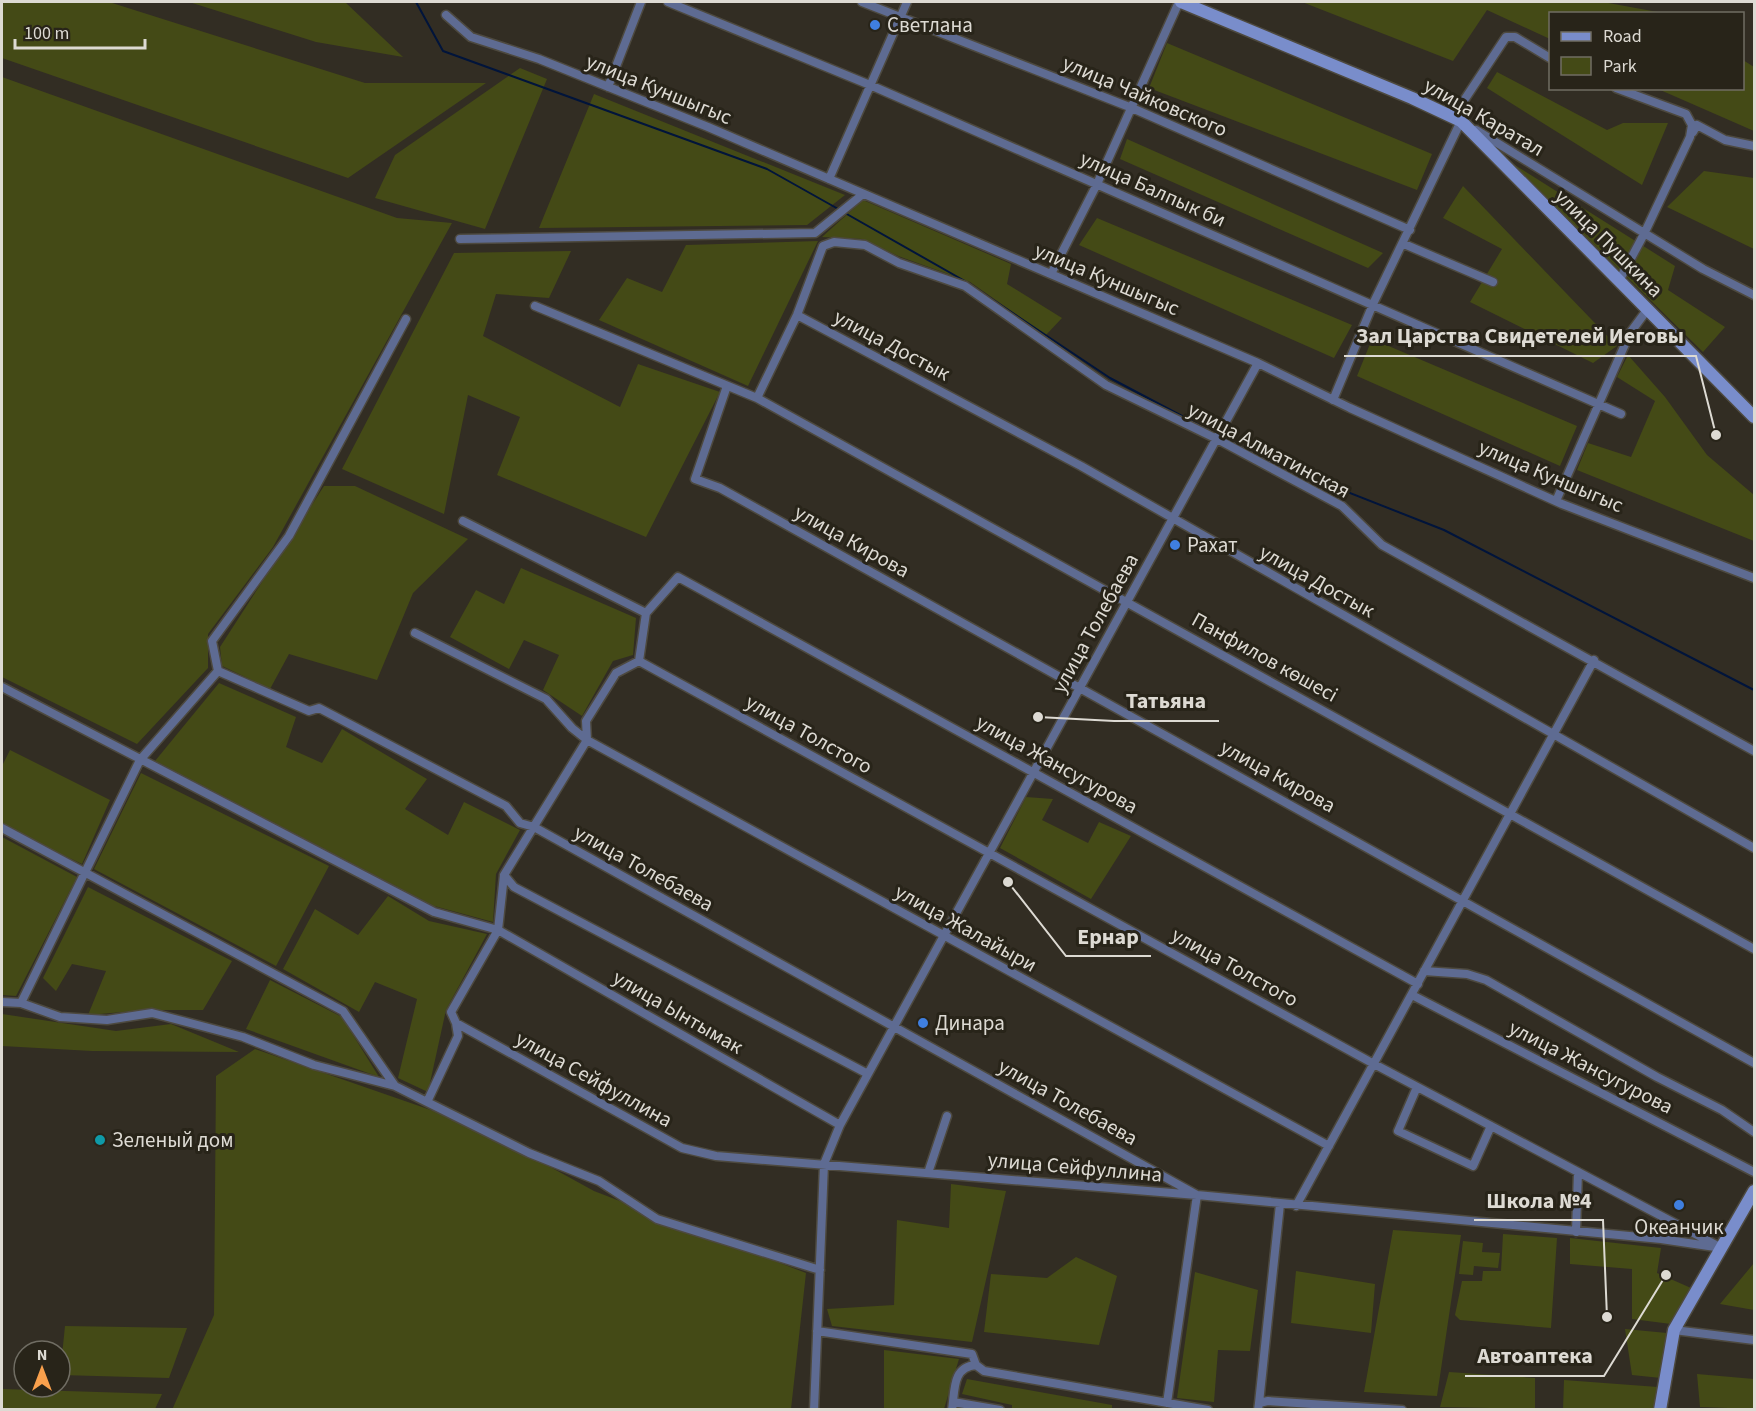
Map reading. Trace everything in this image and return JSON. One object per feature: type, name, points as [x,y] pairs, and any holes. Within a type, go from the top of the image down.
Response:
[{"type":"street","points":[[608,87],[641,2]]},
{"type":"street","name":"улица Балпык би","points":[[668,2],[870,85],[1621,414]]},
{"type":"street","name":"улица Чайковского","points":[[862,2],[1131,108],[1410,230]]},
{"type":"street","points":[[829,179],[907,2]]},
{"type":"street","points":[[1051,274],[1097,184],[1180,2]]},
{"type":"street","name":"улица Каратал","points":[[1180,2],[1412,98],[1457,119],[1703,269],[1755,295]]},
{"type":"street","name":"улица Куншыгыс","points":[[446,15],[471,37],[538,59],[829,179],[1258,363],[1556,501],[1755,578]]},
{"type":"street","points":[[1334,400],[1373,304],[1404,244],[1457,119],[1506,38],[1515,38],[1549,57]]},
{"type":"street","points":[[1621,90],[1686,114],[1692,125],[1690,137]]},
{"type":"street","name":"улица Пушкина","points":[[1457,119],[1755,417]]},
{"type":"street","points":[[1619,281],[1697,125],[1725,140],[1755,146]]},
{"type":"street","points":[[460,239],[815,233],[863,194]]},
{"type":"street","name":"улица Алматинская","points":[[797,315],[823,246],[834,242],[865,245],[899,262],[965,286],[1106,385],[1342,506],[1382,545],[1755,751]]},
{"type":"street","points":[[1404,244],[1493,282]]},
{"type":"street","name":"Панфилов көшесі","points":[[535,306],[757,398],[1755,949]]},
{"type":"street","points":[[1556,501],[1597,403],[1630,333],[1647,309]]},
{"type":"street","points":[[757,398],[797,315]]},
{"type":"street","name":"улица Достык","points":[[797,315],[1071,461],[1755,848]]},
{"type":"street","points":[[21,1003],[140,760],[218,671],[212,641],[289,536],[406,319]]},
{"type":"street","name":"улица Толебаева","points":[[814,1410],[824,1164],[840,1125],[1258,363]]},
{"type":"street","name":"улица Кирова","points":[[728,386],[695,479],[720,488],[1755,1063]]},
{"type":"street","points":[[427,1102],[458,1036],[451,1012],[498,930],[504,875],[588,740],[586,721],[616,673],[639,661],[646,613],[463,521]]},
{"type":"street","name":"улица Жансугурова","points":[[646,613],[678,577],[1418,984]]},
{"type":"street","name":"улица Жалайыри","points":[[415,633],[546,699],[572,728],[588,740],[1329,1146]]},
{"type":"street","points":[[1296,1206],[1593,660]]},
{"type":"street","name":"улица Толстого","points":[[639,661],[1374,1064],[1722,1248]]},
{"type":"street","name":"улица Толебаева","points":[[218,671],[309,711],[319,708],[506,806],[520,823],[534,827],[1197,1195]]},
{"type":"street","name":"улица Ынтымак","points":[[2,687],[434,912],[498,930],[840,1125]]},
{"type":"street","points":[[2,828],[343,1011],[395,1086]]},
{"type":"street","points":[[504,875],[514,887],[868,1074]]},
{"type":"street","points":[[1424,971],[1476,975],[1657,1077],[1722,1110],[1755,1132]]},
{"type":"street","name":"улица Жансугурова","points":[[1412,995],[1755,1172]]},
{"type":"street","points":[[2,1002],[21,1003],[60,1017],[107,1020],[152,1013],[243,1037],[314,1065],[395,1086],[528,1153],[599,1181],[657,1219],[820,1270]]},
{"type":"street","name":"улица Сейфуллина","points":[[456,1023],[682,1148],[716,1156],[1197,1195],[1722,1248]]},
{"type":"street","points":[[1417,1087],[1398,1131],[1473,1166],[1491,1126]]},
{"type":"street","points":[[927,1173],[947,1116]]},
{"type":"street","points":[[1576,1232],[1578,1172]]},
{"type":"street","points":[[1660,1410],[1674,1330],[1755,1191]]},
{"type":"street","points":[[1167,1403],[1197,1195]]},
{"type":"street","points":[[1258,1406],[1280,1204]]},
{"type":"street","points":[[1674,1330],[1755,1340]]},
{"type":"street","points":[[817,1331],[972,1354],[976,1365]]},
{"type":"street","points":[[1000,1410],[1000,1407],[952,1406],[960,1370],[966,1366],[976,1365],[994,1373],[1153,1405],[1167,1403],[1204,1409]]},
{"type":"street","points":[[1258,1406],[1268,1401],[1402,1410]]},
{"type":"green space","points":[[2,2],[109,2],[365,83],[486,83],[348,178],[2,58]]},
{"type":"green space","points":[[189,2],[345,2],[403,57],[316,42]]},
{"type":"green space","points":[[1302,2],[1603,2],[1658,12],[1549,12],[1549,39],[1487,10],[1453,61]]},
{"type":"green space","points":[[1167,43],[1432,154],[1417,190],[1149,88]]},
{"type":"green space","points":[[1744,61],[1754,67],[1754,131],[1660,90],[1744,90]]},
{"type":"green space","points":[[520,68],[547,79],[485,229],[375,198],[395,155]]},
{"type":"green space","points":[[1497,72],[1607,130],[1623,123],[1668,123],[1642,185],[1487,88]]},
{"type":"green space","points":[[2,77],[397,218],[452,223],[273,547],[208,634],[208,668],[137,744],[2,677]]},
{"type":"green space","points":[[594,94],[845,195],[807,225],[539,228]]},
{"type":"green space","points":[[1127,139],[1383,253],[1368,268],[1120,159]]},
{"type":"green space","points":[[1510,162],[1675,266],[1668,290],[1725,327],[1703,352]]},
{"type":"green space","points":[[1704,171],[1754,178],[1754,249],[1667,207]]},
{"type":"green space","points":[[1463,186],[1617,346],[1593,363],[1470,302],[1502,249],[1443,218]]},
{"type":"green space","points":[[863,200],[1011,264],[1007,284],[1062,318],[1046,335],[970,282],[898,256],[862,239],[822,237]]},
{"type":"green space","points":[[1097,218],[1352,325],[1334,358],[1079,245]]},
{"type":"green space","points":[[818,241],[748,386],[599,320],[627,278],[662,292],[686,245]]},
{"type":"green space","points":[[571,251],[549,298],[496,294],[483,336],[620,407],[638,364],[720,392],[646,537],[497,475],[520,417],[468,395],[444,514],[342,469],[454,253]]},
{"type":"green space","points":[[1372,339],[1577,426],[1560,466],[1357,376]]},
{"type":"green space","points":[[1628,355],[1665,397],[1707,455],[1754,495],[1754,541],[1577,470],[1588,443],[1631,457],[1655,401],[1617,377]]},
{"type":"green space","points":[[324,486],[355,486],[468,539],[413,593],[377,680],[289,654],[270,689],[222,666],[220,647]]},
{"type":"green space","points":[[521,568],[636,618],[633,655],[613,661],[582,716],[543,690],[559,655],[524,640],[509,669],[450,637],[476,590],[504,604]]},
{"type":"green space","points":[[219,683],[296,717],[286,747],[322,763],[342,729],[427,779],[405,809],[448,835],[464,802],[520,830],[496,874],[493,922],[434,906],[155,761]]},
{"type":"green space","points":[[10,750],[110,800],[82,864],[2,827],[2,766]]},
{"type":"green space","points":[[141,773],[329,866],[276,966],[94,869]]},
{"type":"green space","points":[[1026,797],[1053,799],[1042,820],[1088,843],[1099,822],[1131,836],[1091,899],[1000,848]]},
{"type":"green space","points":[[2,837],[77,877],[16,996],[2,995]]},
{"type":"green space","points":[[88,887],[232,961],[203,1010],[147,1010],[88,1015],[106,971],[72,964],[56,991],[43,978]]},
{"type":"green space","points":[[388,896],[429,921],[487,934],[446,1010],[428,1092],[398,1078],[417,999],[375,982],[359,1012],[283,969],[315,909],[358,935]]},
{"type":"green space","points":[[270,980],[342,1017],[379,1077],[246,1029]]},
{"type":"green space","points":[[2,1014],[116,1031],[171,1024],[239,1052],[92,1051],[2,1046]]},
{"type":"green space","points":[[255,1049],[474,1125],[594,1191],[806,1273],[791,1409],[172,1410],[214,1315],[216,1076]]},
{"type":"green space","points":[[951,1184],[1006,1191],[972,1342],[832,1326],[827,1309],[894,1305],[897,1220],[949,1228]]},
{"type":"green space","points":[[1393,1230],[1461,1235],[1437,1396],[1364,1392]]},
{"type":"green space","points":[[1503,1234],[1557,1238],[1551,1328],[1460,1320],[1455,1315],[1462,1281],[1482,1281],[1483,1271],[1501,1271]]},
{"type":"green space","points":[[1570,1238],[1661,1248],[1657,1273],[1691,1288],[1671,1324],[1632,1319],[1632,1269],[1570,1264]]},
{"type":"green space","points":[[1463,1241],[1483,1243],[1482,1252],[1500,1253],[1498,1268],[1474,1266],[1473,1275],[1459,1274]]},
{"type":"green space","points":[[1076,1257],[1117,1276],[1099,1345],[984,1332],[991,1274],[1047,1278]]},
{"type":"green space","points":[[1754,1263],[1754,1310],[1720,1304]]},
{"type":"green space","points":[[1296,1271],[1375,1284],[1371,1333],[1291,1323]]},
{"type":"green space","points":[[1195,1272],[1258,1290],[1250,1351],[1218,1350],[1214,1402],[1177,1398]]},
{"type":"green space","points":[[65,1326],[187,1328],[169,1378],[72,1375],[72,1339],[64,1339]]},
{"type":"green space","points":[[1625,1329],[1667,1333],[1661,1378],[1632,1375]]},
{"type":"green space","points":[[884,1350],[959,1359],[944,1409],[884,1410]]},
{"type":"green space","points":[[1449,1372],[1535,1378],[1535,1409],[1440,1407]]},
{"type":"green space","points":[[1697,1374],[1754,1379],[1754,1409],[1700,1407]]},
{"type":"green space","points":[[967,1379],[1112,1405],[1112,1409],[1012,1409],[1012,1405],[962,1394]]},
{"type":"green space","points":[[1564,1380],[1658,1387],[1655,1409],[1563,1410]]},
{"type":"green space","points":[[2,1389],[12,1389],[12,1399],[72,1399],[72,1391],[162,1394],[155,1409],[2,1410]]},
{"type":"waterway","points":[[416,2],[443,51],[767,169],[840,210]]},
{"type":"waterway","points":[[845,213],[963,280],[1110,378],[1216,434]]},
{"type":"waterway","points":[[1232,442],[1261,458],[1444,530],[1754,690]]},
{"type":"place","name":"Светлана","points":[[875,25]]},
{"type":"place","name":"Зал Царства Свидетелей Иеговы","points":[[1716,435]]},
{"type":"place","name":"Рахат","points":[[1175,545]]},
{"type":"place","name":"Татьяна","points":[[1038,717]]},
{"type":"place","name":"Ернар","points":[[1008,882]]},
{"type":"place","name":"Динара","points":[[923,1023]]},
{"type":"place","name":"Зеленый дом","points":[[100,1140]]},
{"type":"place","name":"Океанчик","points":[[1679,1205]]},
{"type":"place","name":"Автоаптека","points":[[1666,1275]]},
{"type":"place","name":"Школа №4","points":[[1607,1317]]}]
